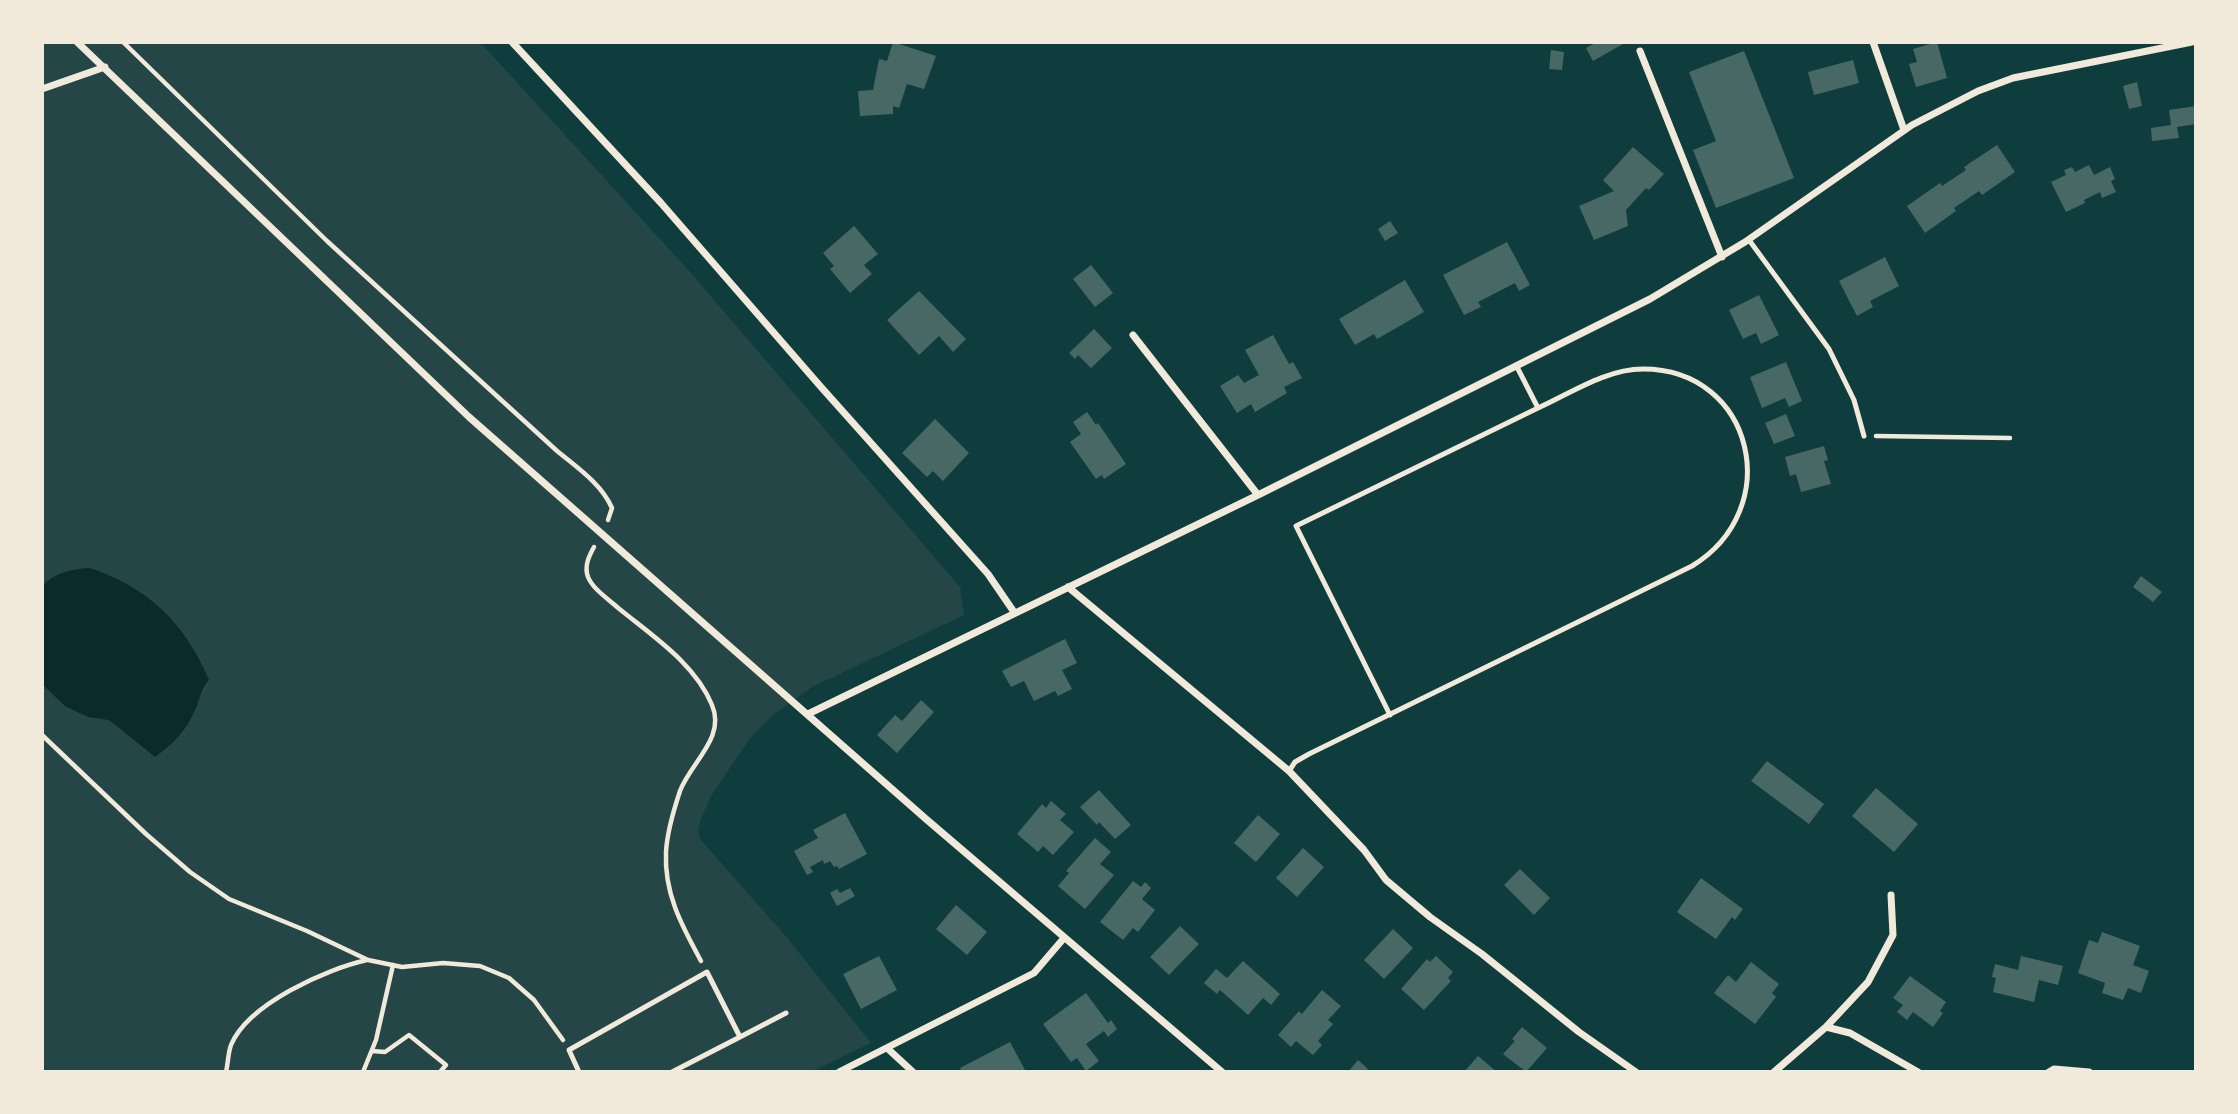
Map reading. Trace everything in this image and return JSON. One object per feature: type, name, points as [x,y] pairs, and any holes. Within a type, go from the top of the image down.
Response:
[{"type":"street","points":[[77,42],[468,417],[1064,939],[1222,1072]]},
{"type":"street","points":[[512,42],[661,203],[988,574],[1014,612]]},
{"type":"street","points":[[1873,42],[1904,130]]},
{"type":"street","points":[[808,714],[1258,495],[1650,299],[1749,240],[1904,130],[1978,91],[2013,78],[2192,42]]},
{"type":"street","points":[[1640,51],[1722,257]]},
{"type":"street","points":[[42,89],[105,67]]},
{"type":"street","points":[[1133,335],[1258,495]]},
{"type":"street","points":[[1068,587],[1289,771],[1364,850],[1386,880],[1579,1032],[1636,1072]]},
{"type":"street","points":[[1774,1072],[1826,1027],[1868,982],[1894,935],[1891,895]]},
{"type":"street","points":[[839,1072],[1034,973],[1064,939]]},
{"type":"street","points":[[1826,1027],[1850,1033],[1918,1072]]},
{"type":"street","points":[[887,1048],[913,1072]]},
{"type":"street","points":[[2049,1072],[2054,1069],[2089,1072]]},
{"type":"lane","points":[[1749,240],[1829,349],[1854,400],[1864,436]]},
{"type":"lane","points":[[1516,365],[1538,408]]},
{"type":"lane","points":[[1289,771],[1295,762],[1309,754],[1390,715],[1692,566],[1714,551],[1736,523],[1747,489],[1748,463],[1744,445],[1729,413],[1710,393],[1680,376],[1662,371],[1627,371],[1609,375],[1296,526],[1390,715]]},
{"type":"lane","points":[[579,1072],[569,1050],[707,972],[740,1037]]},
{"type":"lane","points":[[672,1072],[786,1013]]},
{"type":"path","points":[[123,42],[327,241],[602,491],[612,508],[611,516],[586,566],[588,578],[598,591],[669,650],[705,690],[713,707],[714,732],[681,789],[666,850],[668,892],[707,972]]},
{"type":"path","points":[[1864,436],[2010,438]]},
{"type":"path","points":[[42,735],[146,834],[190,872],[229,899],[368,960],[402,967],[443,963],[480,966],[509,978],[534,1000],[569,1050]]},
{"type":"path","points":[[226,1072],[231,1045],[244,1025],[262,1008],[331,971],[368,960]]},
{"type":"path","points":[[363,1072],[381,1021],[393,965]]},
{"type":"path","points":[[372,1051],[385,1052],[409,1035],[446,1065],[440,1072]]},
{"type":"shaded area","points":[[42,42],[480,42],[691,273],[960,587],[964,615],[812,687],[773,715],[750,738],[711,796],[698,830],[700,839],[789,940],[871,1043],[811,1072],[42,1072]]},
{"type":"shaded area","points":[[89,568],[129,585],[162,610],[189,641],[209,680],[183,731],[155,757],[109,720],[88,717],[65,706],[42,684],[42,586],[64,572]]},
{"type":"building","points":[[893,42],[936,56],[924,89],[907,84],[899,108],[893,106],[893,114],[860,116],[858,91],[873,90],[879,59],[887,61]]},
{"type":"building","points":[[1597,42],[1623,44],[1593,61],[1586,48]]},
{"type":"building","points":[[1937,42],[1947,78],[1916,87],[1909,64],[1917,62],[1913,49]]},
{"type":"building","points":[[1551,50],[1564,52],[1562,70],[1549,69]]},
{"type":"building","points":[[1744,51],[1794,178],[1716,208],[1693,150],[1716,141],[1689,72]]},
{"type":"building","points":[[1853,60],[1859,83],[1814,95],[1808,72]]},
{"type":"building","points":[[2137,82],[2142,106],[2129,109],[2123,86]]},
{"type":"building","points":[[2196,106],[2196,124],[2177,127],[2179,138],[2152,141],[2151,128],[2171,125],[2169,110]]},
{"type":"building","points":[[1997,145],[2015,172],[1982,195],[1979,191],[1925,233],[1907,206],[1940,183],[1942,186],[1966,170],[1964,167]]},
{"type":"building","points":[[1633,147],[1664,174],[1649,190],[1646,188],[1626,210],[1628,226],[1594,240],[1579,206],[1614,191],[1603,180]]},
{"type":"building","points":[[2089,165],[2094,175],[2110,167],[2115,179],[2111,181],[2116,192],[2102,198],[2100,192],[2066,212],[2051,182],[2066,175],[2064,170],[2072,167],[2075,172]]},
{"type":"building","points":[[1390,221],[1398,233],[1385,241],[1378,229]]},
{"type":"building","points":[[854,226],[878,254],[864,265],[872,274],[850,293],[830,269],[834,266],[823,253]]},
{"type":"building","points":[[1507,242],[1530,285],[1519,291],[1515,283],[1478,302],[1481,307],[1464,315],[1443,275]]},
{"type":"building","points":[[1885,257],[1899,286],[1870,301],[1873,307],[1857,316],[1839,281]]},
{"type":"building","points":[[1091,265],[1113,293],[1095,307],[1073,279]]},
{"type":"building","points":[[1405,280],[1424,312],[1377,339],[1374,334],[1355,345],[1339,319]]},
{"type":"building","points":[[919,291],[966,339],[953,352],[939,336],[919,355],[887,320]]},
{"type":"building","points":[[1759,295],[1779,335],[1761,344],[1756,333],[1743,339],[1729,310]]},
{"type":"building","points":[[1094,329],[1112,348],[1091,368],[1078,355],[1075,359],[1069,353]]},
{"type":"building","points":[[1273,335],[1289,364],[1293,362],[1302,378],[1284,387],[1287,393],[1255,412],[1251,404],[1237,413],[1220,386],[1238,375],[1244,383],[1259,375],[1245,350]]},
{"type":"building","points":[[1786,362],[1802,401],[1789,407],[1785,398],[1762,408],[1750,377]]},
{"type":"building","points":[[1087,412],[1096,425],[1098,423],[1126,464],[1104,479],[1102,475],[1096,479],[1070,442],[1081,434],[1073,422]]},
{"type":"building","points":[[1786,414],[1795,436],[1774,444],[1765,423]]},
{"type":"building","points":[[935,419],[969,453],[943,481],[933,471],[927,477],[902,453]]},
{"type":"building","points":[[1824,446],[1828,460],[1824,461],[1831,484],[1801,492],[1796,474],[1790,476],[1785,457]]},
{"type":"building","points":[[2141,576],[2162,592],[2153,602],[2133,587]]},
{"type":"building","points":[[1065,639],[1077,663],[1062,670],[1072,689],[1058,696],[1055,691],[1034,701],[1024,681],[1011,687],[1002,671]]},
{"type":"building","points":[[921,700],[934,712],[897,753],[877,735],[895,715],[902,721]]},
{"type":"building","points":[[1767,761],[1824,804],[1809,824],[1751,781]]},
{"type":"building","points":[[1876,788],[1918,824],[1894,852],[1852,816]]},
{"type":"building","points":[[1099,790],[1131,825],[1115,839],[1080,807]]},
{"type":"building","points":[[1051,801],[1066,814],[1060,820],[1074,832],[1053,855],[1043,846],[1038,852],[1017,834],[1042,804],[1046,808]]},
{"type":"building","points":[[845,813],[867,854],[839,869],[830,861],[824,864],[823,860],[810,867],[813,872],[807,875],[794,851],[818,838],[813,830]]},
{"type":"building","points":[[1258,815],[1280,834],[1256,862],[1234,843]]},
{"type":"building","points":[[1095,838],[1111,852],[1100,864],[1114,875],[1085,909],[1058,886],[1069,873],[1066,871]]},
{"type":"building","points":[[1303,848],[1324,867],[1297,897],[1276,878]]},
{"type":"building","points":[[1520,869],[1550,898],[1534,915],[1504,885]]},
{"type":"building","points":[[1701,878],[1743,909],[1735,920],[1732,917],[1716,939],[1677,912]]},
{"type":"building","points":[[1133,881],[1141,887],[1145,882],[1151,888],[1142,899],[1155,910],[1138,932],[1133,928],[1123,940],[1100,922]]},
{"type":"building","points":[[850,888],[855,896],[837,906],[830,893],[837,889],[840,893]]},
{"type":"building","points":[[956,905],[987,932],[967,955],[936,929]]},
{"type":"building","points":[[1180,926],[1199,944],[1169,975],[1150,957]]},
{"type":"building","points":[[1393,929],[1413,948],[1384,979],[1364,960]]},
{"type":"building","points":[[2102,932],[2140,946],[2133,965],[2149,971],[2141,993],[2128,988],[2123,1000],[2102,993],[2105,983],[2078,973],[2089,940],[2098,943]]},
{"type":"building","points":[[879,956],[897,990],[861,1009],[843,974]]},
{"type":"building","points":[[1436,956],[1453,972],[1448,978],[1451,981],[1424,1010],[1401,989],[1427,959],[1430,962]]},
{"type":"building","points":[[2021,956],[2063,966],[2058,985],[2039,980],[2034,1002],[1993,992],[1995,964],[2018,970]]},
{"type":"building","points":[[1243,961],[1280,994],[1271,1005],[1263,998],[1248,1015],[1220,990],[1217,994],[1204,983],[1216,969],[1227,978]]},
{"type":"building","points":[[1751,962],[1779,984],[1772,993],[1776,997],[1755,1024],[1714,993],[1728,975],[1736,982]]},
{"type":"building","points":[[1910,976],[1946,1002],[1940,1011],[1943,1013],[1933,1027],[1913,1012],[1907,1020],[1897,1012],[1903,1005],[1893,998]]},
{"type":"building","points":[[1322,990],[1341,1006],[1328,1020],[1333,1024],[1318,1041],[1322,1045],[1313,1055],[1296,1041],[1291,1047],[1278,1035],[1299,1011],[1302,1014]]},
{"type":"building","points":[[1086,993],[1108,1023],[1111,1020],[1117,1029],[1108,1037],[1104,1031],[1086,1044],[1099,1061],[1086,1071],[1077,1058],[1071,1062],[1043,1024]]},
{"type":"building","points":[[1522,1027],[1547,1048],[1526,1072],[1503,1054],[1515,1041],[1512,1039]]},
{"type":"building","points":[[1010,1042],[1025,1070],[962,1072],[960,1068]]},
{"type":"building","points":[[1478,1056],[1497,1072],[1464,1072]]},
{"type":"building","points":[[1358,1060],[1368,1069],[1365,1072],[1348,1072]]}]
